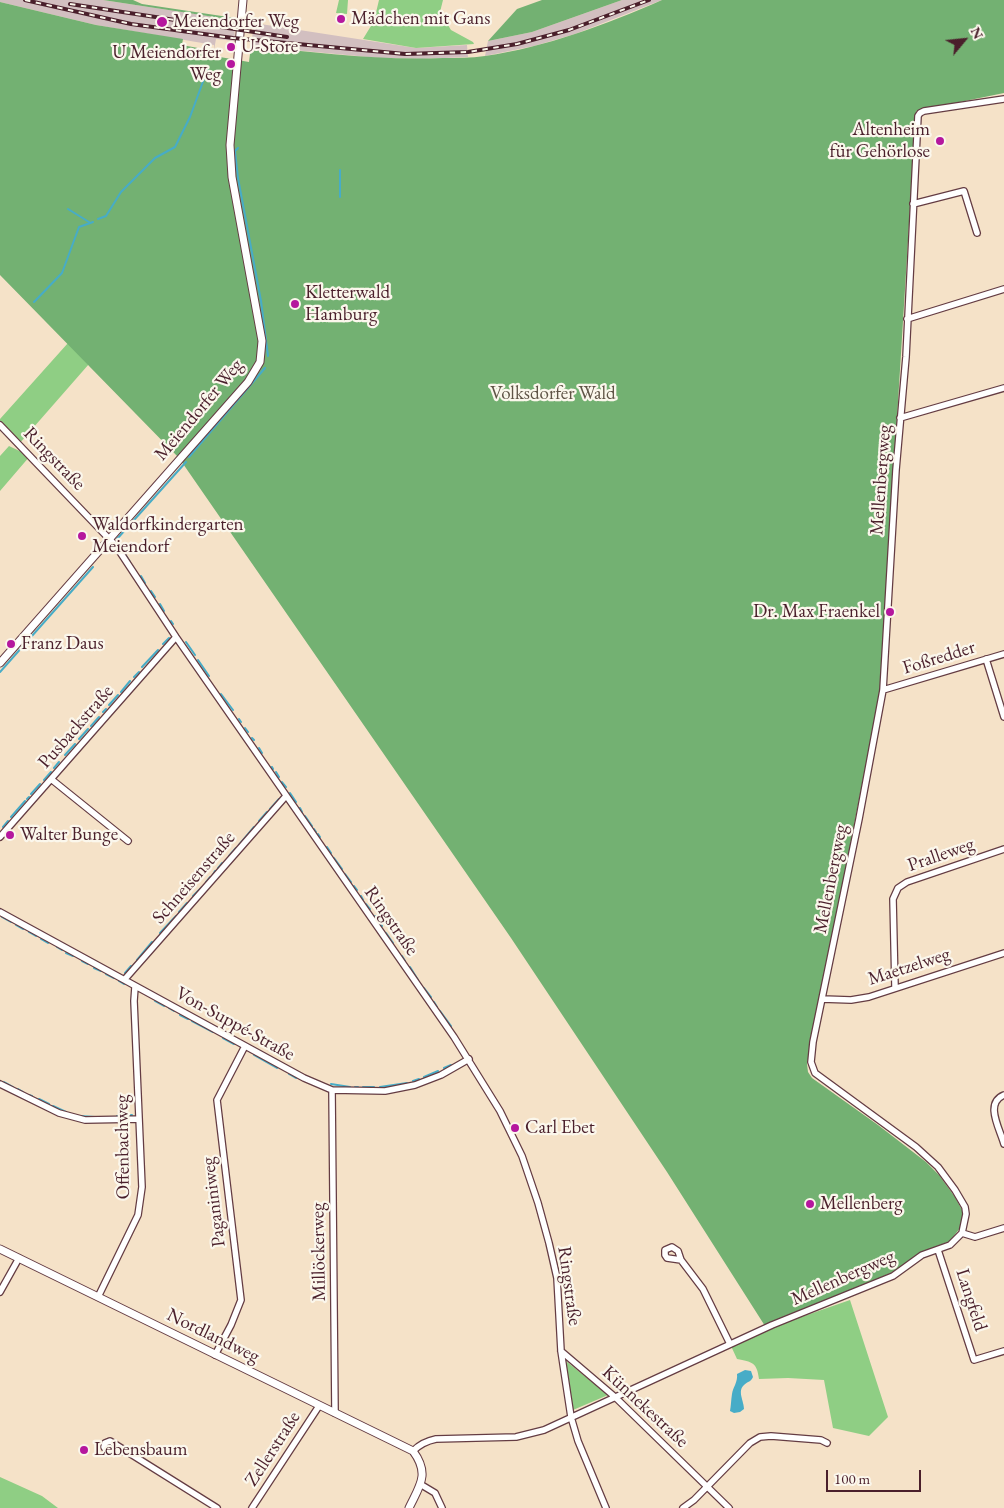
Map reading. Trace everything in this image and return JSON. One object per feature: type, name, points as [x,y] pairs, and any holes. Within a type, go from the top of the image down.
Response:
[{"type":"street","name":"Meiendorfer Weg","points":[[0,663],[248,382],[260,362],[262,341],[232,177],[230,145],[243,0]]},
{"type":"street","name":"Mellenbergweg","points":[[572,1417],[772,1325],[893,1276],[922,1255],[950,1245],[962,1233],[966,1214],[965,1207],[938,1167],[916,1147],[815,1073],[811,1062],[813,1042],[883,690],[918,116],[920,112],[1004,99]]},
{"type":"street","points":[[913,204],[964,191],[977,233]]},
{"type":"street","points":[[907,319],[1004,289]]},
{"type":"street","points":[[900,418],[1004,388]]},
{"type":"street","name":"Ringstraße","points":[[0,425],[110,539],[469,1059],[500,1111],[522,1156],[538,1203],[557,1278],[561,1350],[572,1417],[578,1441],[606,1508]]},
{"type":"street","name":"Pusbackstraße","points":[[0,837],[176,637]]},
{"type":"street","name":"Foßredder","points":[[883,690],[1004,654]]},
{"type":"street","points":[[986,659],[1004,718]]},
{"type":"street","points":[[51,779],[128,841]]},
{"type":"street","name":"Schneisenstraße","points":[[125,979],[286,796]]},
{"type":"street","name":"Pralleweg","points":[[895,988],[894,899],[898,888],[907,882],[1004,849]]},
{"type":"street","name":"Von-Suppé-Straße","points":[[0,912],[304,1078],[332,1090],[385,1091],[415,1085],[441,1075],[469,1059]]},
{"type":"street","name":"Maetzelweg","points":[[822,999],[851,1000],[869,996],[1004,953]]},
{"type":"street","name":"Offenbachweg","points":[[98,1297],[138,1215],[142,1187],[134,1007],[135,986]]},
{"type":"street","name":"Paganiniweg","points":[[215,1355],[241,1300],[217,1100],[245,1046]]},
{"type":"street","points":[[0,1084],[59,1113],[85,1120],[138,1119]]},
{"type":"street","name":"Millöckerweg","points":[[332,1090],[336,1413]]},
{"type":"street","points":[[1004,1095],[996,1100],[993,1107],[1004,1144]]},
{"type":"street","points":[[962,1233],[975,1237],[1004,1228]]},
{"type":"street","name":"Nordlandweg","points":[[0,1249],[413,1451]]},
{"type":"street","name":"Langfeld","points":[[938,1250],[974,1360],[1004,1351]]},
{"type":"street","points":[[0,1292],[19,1258]]},
{"type":"street","points":[[681,1260],[703,1289],[730,1344]]},
{"type":"street","name":"Künnekestraße","points":[[561,1350],[615,1397],[729,1508]]},
{"type":"street","name":"Zellerstraße","points":[[252,1508],[319,1406]]},
{"type":"street","points":[[409,1508],[420,1484],[423,1470],[420,1460],[413,1451],[418,1445],[436,1439],[516,1437],[544,1430],[572,1417]]},
{"type":"street","points":[[683,1508],[694,1500],[750,1443],[760,1438],[771,1436],[821,1440],[827,1444]]},
{"type":"street","points":[[127,1452],[217,1508]]},
{"type":"street","points":[[420,1484],[435,1493],[442,1508]]},
{"type":"shaded area","points":[[0,0],[103,0],[234,20],[235,41],[216,39],[214,50],[214,45],[96,25],[0,2]]},
{"type":"shaded area","points":[[622,0],[662,0],[575,34],[534,46],[485,56],[488,41],[532,32]]},
{"type":"shaded area","points":[[254,23],[416,48],[467,45],[468,57],[379,58],[251,46]]},
{"type":"green space","points":[[103,0],[133,0],[142,4],[235,18],[234,20]]},
{"type":"green space","points":[[339,0],[348,0],[347,14],[336,13]]},
{"type":"green space","points":[[379,0],[443,0],[440,12],[451,30],[474,44],[416,48],[363,39],[374,21]]},
{"type":"green space","points":[[542,0],[622,0],[532,32],[488,41],[517,9]]},
{"type":"green space","name":"Volksdorfer Wald","points":[[662,0],[1004,0],[1004,93],[916,111],[880,693],[807,1064],[808,1072],[812,1078],[926,1162],[939,1175],[955,1197],[962,1210],[963,1219],[960,1228],[950,1241],[922,1252],[902,1268],[765,1326],[667,1172],[511,938],[179,458],[0,275],[0,2],[96,25],[183,39],[182,45],[214,51],[214,56],[249,62],[251,46],[395,58],[419,59],[485,56],[553,41],[619,18]]},
{"type":"green space","points":[[68,343],[89,364],[19,444],[0,425],[0,419]]},
{"type":"green space","points":[[9,446],[30,456],[0,491],[0,456]]},
{"type":"green space","points":[[850,1300],[888,1417],[869,1436],[833,1428],[824,1380],[759,1379],[755,1366],[750,1362],[737,1359],[731,1346],[764,1330]]},
{"type":"green space","points":[[566,1361],[608,1395],[573,1410]]},
{"type":"green space","points":[[0,1477],[42,1496],[58,1508],[0,1508]]},
{"type":"water","points":[[745,1370],[751,1371],[753,1377],[741,1390],[744,1409],[734,1413],[730,1411],[737,1374]]},
{"type":"waterway","points":[[98,219],[106,216],[121,192],[155,158],[175,147],[190,117],[208,68]]},
{"type":"waterway","points":[[235,151],[238,178],[261,301],[268,356]]},
{"type":"waterway","points":[[340,170],[340,197]]},
{"type":"waterway","points":[[68,209],[89,222]]},
{"type":"waterway","points":[[34,302],[62,273],[79,227],[93,222]]},
{"type":"waterway","points":[[189,457],[265,368]]},
{"type":"waterway","points":[[117,539],[186,462]]},
{"type":"waterway","points":[[120,546],[130,562]]},
{"type":"waterway","points":[[0,672],[93,567]]},
{"type":"waterway","points":[[141,576],[145,583]]},
{"type":"waterway","points":[[151,591],[155,597]]},
{"type":"waterway","points":[[160,604],[164,611]]},
{"type":"waterway","points":[[163,644],[169,638]]},
{"type":"waterway","points":[[186,642],[195,655]]},
{"type":"waterway","points":[[142,667],[158,650]]},
{"type":"waterway","points":[[198,660],[209,676]]},
{"type":"waterway","points":[[134,677],[139,672]]},
{"type":"waterway","points":[[121,692],[130,681]]},
{"type":"waterway","points":[[221,694],[233,710]]},
{"type":"waterway","points":[[109,705],[118,695]]},
{"type":"waterway","points":[[103,712],[106,709]]},
{"type":"waterway","points":[[91,726],[99,717]]},
{"type":"waterway","points":[[245,728],[248,732]]},
{"type":"waterway","points":[[79,739],[88,729]]},
{"type":"waterway","points":[[65,755],[75,744]]},
{"type":"waterway","points":[[259,748],[262,753]]},
{"type":"waterway","points":[[54,768],[59,762]]},
{"type":"waterway","points":[[44,780],[51,772]]},
{"type":"waterway","points":[[276,772],[279,777]]},
{"type":"waterway","points":[[282,782],[286,787]]},
{"type":"waterway","points":[[31,794],[40,784]]},
{"type":"waterway","points":[[290,793],[296,802]]},
{"type":"waterway","points":[[270,809],[279,799]]},
{"type":"waterway","points":[[11,817],[25,801]]},
{"type":"waterway","points":[[300,808],[302,812]]},
{"type":"waterway","points":[[259,821],[267,812]]},
{"type":"waterway","points":[[305,816],[312,826]]},
{"type":"waterway","points":[[3,827],[8,821]]},
{"type":"waterway","points":[[239,845],[254,827]]},
{"type":"waterway","points":[[327,847],[331,853]]},
{"type":"waterway","points":[[229,856],[236,848]]},
{"type":"waterway","points":[[334,858],[342,869]]},
{"type":"waterway","points":[[218,868],[222,863]]},
{"type":"waterway","points":[[213,875],[215,871]]},
{"type":"waterway","points":[[345,874],[351,882]]},
{"type":"waterway","points":[[206,882],[210,877]]},
{"type":"waterway","points":[[354,886],[357,890]]},
{"type":"waterway","points":[[193,896],[202,887]]},
{"type":"waterway","points":[[361,896],[363,900]]},
{"type":"waterway","points":[[179,912],[187,903]]},
{"type":"waterway","points":[[366,904],[370,909]]},
{"type":"waterway","points":[[160,933],[176,916]]},
{"type":"waterway","points":[[375,916],[382,926]]},
{"type":"waterway","points":[[2,917],[11,922]]},
{"type":"waterway","points":[[16,925],[23,929]]},
{"type":"waterway","points":[[29,932],[36,936]]},
{"type":"waterway","points":[[386,933],[393,943]]},
{"type":"waterway","points":[[41,939],[48,943]]},
{"type":"waterway","points":[[137,960],[152,942]]},
{"type":"waterway","points":[[57,947],[62,950]]},
{"type":"waterway","points":[[66,953],[73,956]]},
{"type":"waterway","points":[[402,956],[405,961]]},
{"type":"waterway","points":[[82,961],[88,964]]},
{"type":"waterway","points":[[125,973],[131,966]]},
{"type":"waterway","points":[[410,967],[418,980]]},
{"type":"waterway","points":[[94,968],[101,971]]},
{"type":"waterway","points":[[106,974],[114,978]]},
{"type":"waterway","points":[[119,981],[124,984]]},
{"type":"waterway","points":[[424,988],[431,997]]},
{"type":"waterway","points":[[155,1001],[164,1006]]},
{"type":"waterway","points":[[434,1002],[437,1007]]},
{"type":"waterway","points":[[169,1008],[174,1011]]},
{"type":"waterway","points":[[440,1011],[451,1026]]},
{"type":"waterway","points":[[180,1015],[188,1019]]},
{"type":"waterway","points":[[192,1021],[213,1032]]},
{"type":"waterway","points":[[223,1038],[234,1044]]},
{"type":"waterway","points":[[254,1055],[277,1068]]},
{"type":"waterway","points":[[444,1068],[451,1065]]},
{"type":"waterway","points":[[424,1077],[438,1071]]},
{"type":"waterway","points":[[289,1074],[296,1078]]},
{"type":"waterway","points":[[413,1081],[419,1079]]},
{"type":"waterway","points":[[4,1082],[13,1087]]},
{"type":"waterway","points":[[380,1087],[407,1083]]},
{"type":"waterway","points":[[331,1084],[350,1087]]},
{"type":"waterway","points":[[363,1087],[374,1087]]},
{"type":"waterway","points":[[18,1089],[23,1092]]},
{"type":"waterway","points":[[39,1099],[49,1104]]},
{"type":"waterway","points":[[53,1106],[66,1112]]},
{"type":"waterway","points":[[117,1116],[132,1115]]},
{"type":"waterway","points":[[80,1116],[95,1117]]},
{"type":"waterway","points":[[99,1117],[109,1117]]},
{"type":"railway","points":[[25,0],[131,24],[233,38],[405,54],[468,52],[517,44],[569,30],[649,0]]},
{"type":"railway","points":[[70,4],[287,37]]},
{"type":"place","name":"Mädchen mit Gans","points":[[341,19]]},
{"type":"place","name":"Meiendorfer Weg","points":[[162,22]]},
{"type":"place","name":"U-Store","points":[[231,47]]},
{"type":"place","name":"U Meiendorfer Weg","points":[[231,64]]},
{"type":"place","name":"Altenheim für Gehörlose","points":[[940,141]]},
{"type":"place","name":"Kletterwald Hamburg","points":[[295,304]]},
{"type":"place","name":"Waldorfkindergarten Meiendorf","points":[[82,536]]},
{"type":"place","name":"Dr. Max Fraenkel","points":[[890,612]]},
{"type":"place","name":"Franz Daus","points":[[11,644]]},
{"type":"place","name":"Walter Bunge","points":[[10,835]]},
{"type":"place","name":"Carl Ebet","points":[[515,1128]]},
{"type":"place","name":"Mellenberg","points":[[810,1204]]},
{"type":"place","name":"Lebensbaum","points":[[84,1450]]}]
